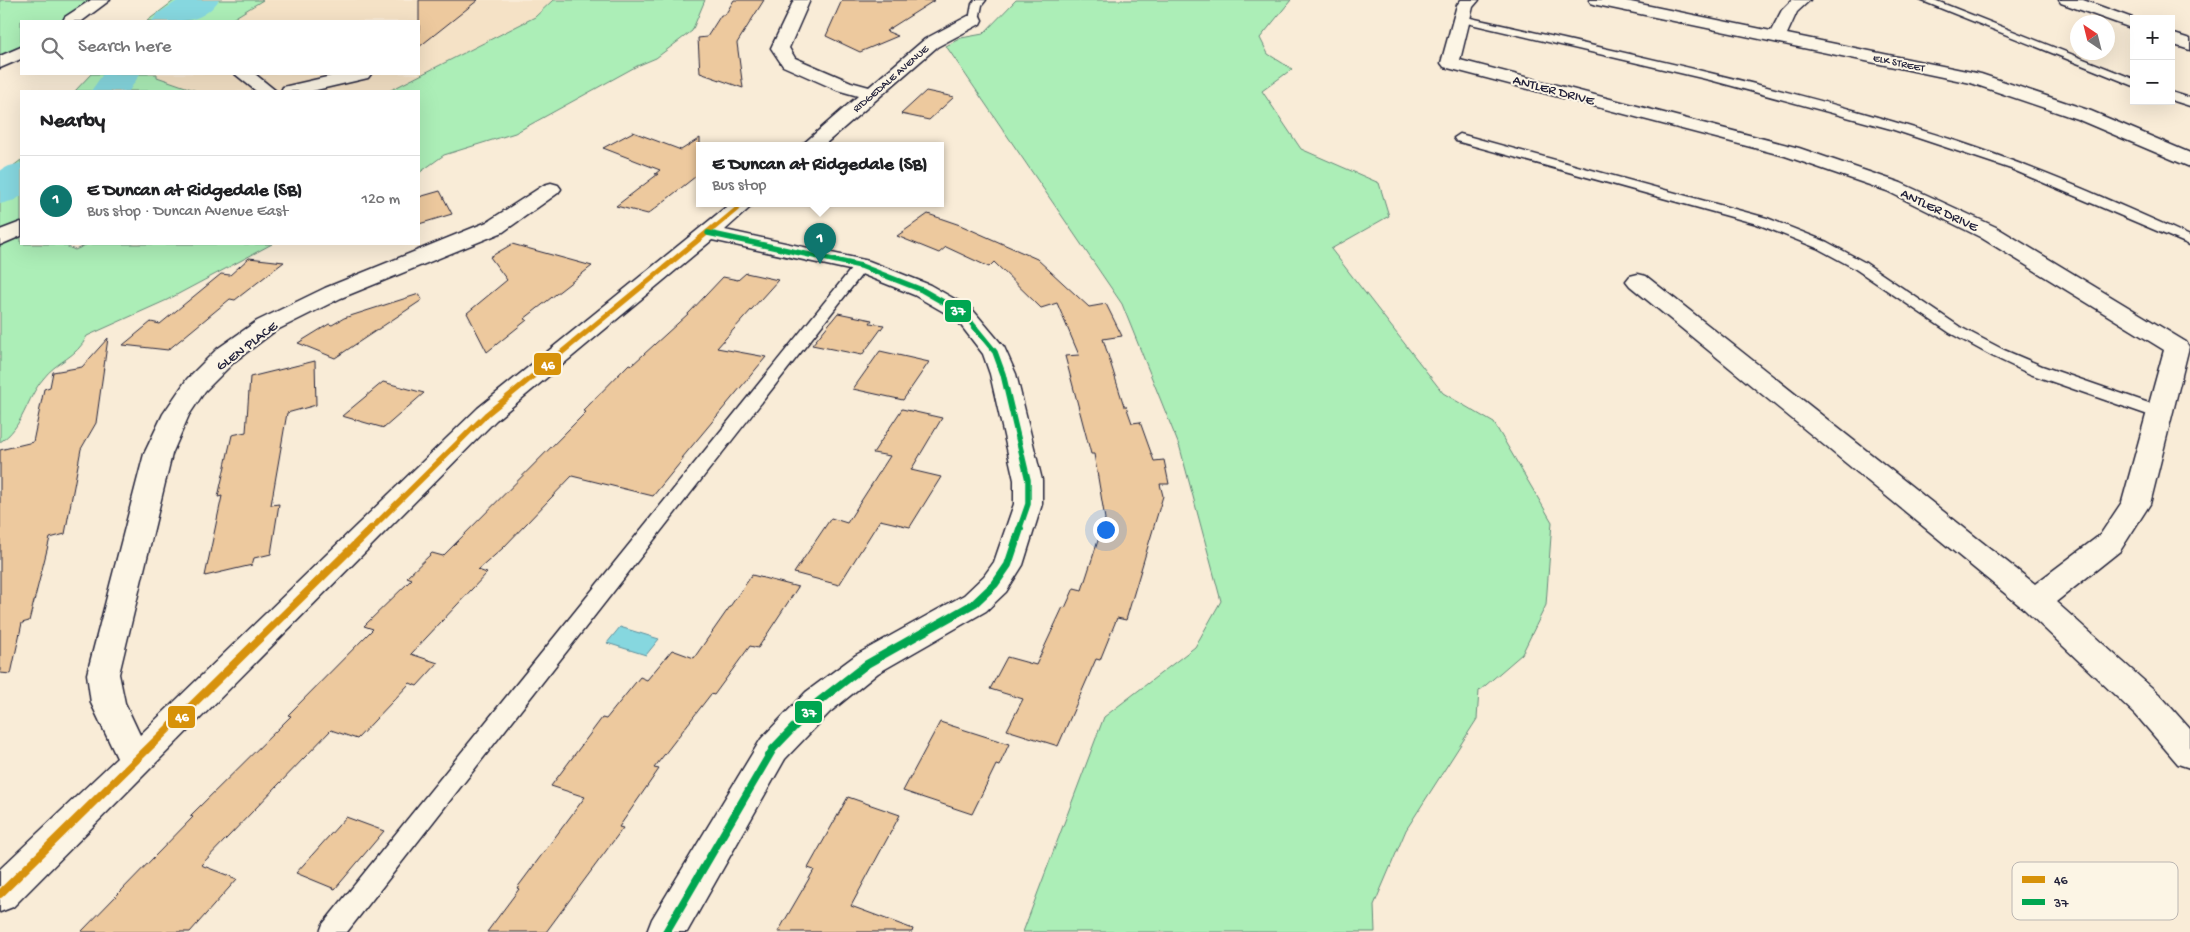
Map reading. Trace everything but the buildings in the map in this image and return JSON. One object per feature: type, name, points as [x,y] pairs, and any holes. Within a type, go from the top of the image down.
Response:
[{"type":"street","points":[[72,20],[102,0]]},
{"type":"street","points":[[802,0],[791,20],[780,48],[790,62],[844,86],[873,94]]},
{"type":"street","name":"ELK STREET","points":[[1597,0],[1975,78],[2027,93],[2128,131],[2190,160]]},
{"type":"street","points":[[1777,37],[1790,10],[1802,0]]},
{"type":"street","points":[[2067,0],[2130,23]]},
{"type":"street","name":"ANTLER DRIVE","points":[[1466,9],[1450,63],[1801,154],[1894,187],[1988,232],[2178,347],[2136,504],[2110,543],[2035,601]]},
{"type":"street","name":"RIDGEDALE AVENUE","points":[[816,142],[931,43],[974,20]]},
{"type":"street","points":[[2175,39],[2190,45]]},
{"type":"street","points":[[0,63],[20,53]]},
{"type":"street","points":[[245,75],[266,90]]},
{"type":"street","points":[[294,90],[358,75]]},
{"type":"street","name":"GLEN PLACE","points":[[136,762],[108,704],[103,674],[158,454],[176,414],[196,385],[226,355],[275,322],[334,293],[495,227],[551,190]]},
{"type":"street","points":[[0,894],[487,414],[739,207]]},
{"type":"street","points":[[0,238],[20,228]]},
{"type":"street","points":[[666,932],[773,749],[818,702],[867,664],[975,603],[1008,565],[1028,504],[1028,480],[1004,374],[995,352],[964,314],[922,290],[861,266],[708,233]]},
{"type":"street","points":[[1638,281],[2035,601],[2148,705],[2190,754]]},
{"type":"lane","points":[[974,20],[977,4],[981,0]]},
{"type":"lane","points":[[1925,0],[2130,81]]},
{"type":"lane","points":[[1466,9],[1901,128],[2025,171],[2190,241]]},
{"type":"lane","points":[[2175,97],[2190,102]]},
{"type":"lane","points":[[1460,138],[1762,221],[1822,245],[1859,265],[1955,330],[1998,353],[2036,370],[2160,413]]},
{"type":"lane","points":[[332,932],[861,266]]},
{"type":"shaded area","points":[[263,0],[553,0],[535,17],[391,90],[194,90],[157,77],[157,75],[420,75],[420,20],[231,20]]},
{"type":"green space","points":[[0,0],[94,0],[64,20],[20,20],[20,49],[0,59]]},
{"type":"green space","points":[[175,0],[263,0],[231,20],[148,20]]},
{"type":"green space","points":[[553,0],[705,0],[692,31],[656,58],[637,66],[515,133],[444,155],[420,172],[420,90],[391,90],[535,17]]},
{"type":"green space","points":[[1016,0],[1291,0],[1260,38],[1268,54],[1292,69],[1262,91],[1301,149],[1379,183],[1389,216],[1331,249],[1443,393],[1494,423],[1552,522],[1546,605],[1522,654],[1479,691],[1477,719],[1406,830],[1374,905],[1375,932],[1023,932],[1104,717],[1195,647],[1221,601],[1180,448],[1122,304],[946,46],[961,38],[983,34]]},
{"type":"green space","points":[[90,75],[157,75],[157,77],[194,90],[76,90]]},
{"type":"green space","points":[[20,161],[20,245],[63,245],[75,250],[86,245],[270,245],[167,300],[87,336],[72,355],[43,379],[14,429],[0,442],[0,176]]},
{"type":"water","points":[[620,627],[659,639],[646,655],[607,643]]},
{"type":"waterway","points":[[171,20],[202,0]]},
{"type":"waterway","points":[[111,90],[120,75]]},
{"type":"waterway","points":[[0,191],[20,177]]},
{"type":"transit line","name":"46","points":[[0,894],[487,414],[739,207]]},
{"type":"transit line","name":"37","points":[[666,932],[773,749],[818,702],[867,664],[975,603],[995,584],[1008,565],[1028,504],[1028,480],[1003,374],[995,352],[964,314],[922,290],[861,266],[708,233]]},
{"type":"place","name":"E Duncan at Ridgedale (SB)","points":[[820,264]]}]
